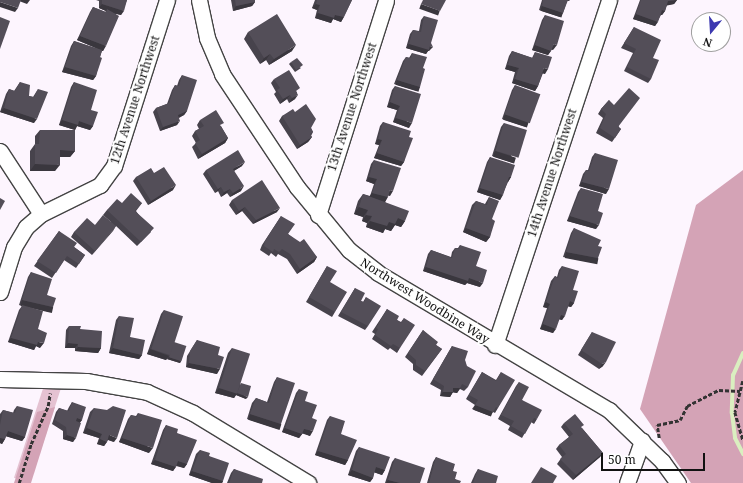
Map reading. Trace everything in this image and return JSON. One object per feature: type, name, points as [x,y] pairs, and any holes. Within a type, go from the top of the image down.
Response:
[{"type":"street","name":"12th Avenue Northwest","points":[[0,292],[20,236],[41,214],[90,191],[108,177],[119,154],[167,0]]},
{"type":"street","name":"Northwest Woodbine Way","points":[[199,0],[207,38],[222,74],[318,215],[333,233],[363,263],[495,345],[586,395],[609,410],[662,461],[678,483]]},
{"type":"street","name":"13th Avenue Northwest","points":[[318,215],[386,0]]},
{"type":"street","name":"14th Avenue Northwest","points":[[495,345],[609,0]]},
{"type":"street","points":[[0,151],[41,214]]},
{"type":"street","points":[[0,379],[51,378],[120,386],[172,402],[308,483]]},
{"type":"street","points":[[626,483],[642,441]]},
{"type":"path","points":[[19,483],[31,444],[48,406],[51,378]]},
{"type":"path","points":[[743,381],[735,412],[743,440]]},
{"type":"path","points":[[659,439],[657,425],[680,420],[687,406],[719,390],[740,391]]},
{"type":"shaded area","points":[[743,170],[743,483],[691,483],[640,409],[696,205]]},
{"type":"shaded area","points":[[46,380],[62,385],[30,483],[14,478]]},
{"type":"shaded area","points":[[55,407],[31,483],[14,483],[37,412]]},
{"type":"building","points":[[0,0],[21,0],[18,8],[0,2]]},
{"type":"building","points":[[102,0],[127,0],[124,11],[102,4]]},
{"type":"building","points":[[235,0],[255,0],[255,2],[236,6]]},
{"type":"building","points":[[317,0],[352,0],[344,17],[335,15],[334,18],[318,13],[320,5],[316,4]]},
{"type":"building","points":[[423,0],[446,0],[440,11],[421,4]]},
{"type":"building","points":[[543,0],[568,0],[563,13],[542,6]]},
{"type":"building","points":[[641,0],[677,0],[668,1],[665,11],[662,10],[658,22],[636,14]]},
{"type":"building","points":[[93,7],[106,12],[107,9],[119,16],[106,46],[80,36]]},
{"type":"building","points":[[277,14],[296,45],[274,59],[270,54],[264,58],[248,32]]},
{"type":"building","points":[[545,15],[564,21],[557,45],[554,44],[551,51],[535,45]]},
{"type":"building","points":[[424,16],[438,20],[431,43],[433,47],[430,46],[429,50],[409,44],[413,30],[421,32]]},
{"type":"building","points":[[0,17],[10,21],[0,49]]},
{"type":"building","points":[[634,27],[661,40],[653,58],[659,60],[651,79],[627,67],[636,49],[624,43]]},
{"type":"building","points":[[74,41],[102,50],[100,57],[102,58],[96,76],[65,67]]},
{"type":"building","points":[[512,51],[533,58],[535,52],[552,57],[548,69],[544,68],[538,86],[515,79],[519,68],[508,65]]},
{"type":"building","points":[[412,53],[427,57],[423,68],[425,69],[420,87],[397,80],[406,57],[411,58]]},
{"type":"building","points":[[297,58],[303,65],[296,70],[291,62]]},
{"type":"building","points":[[289,70],[300,88],[296,91],[298,95],[292,98],[290,95],[283,99],[277,90],[280,88],[274,79]]},
{"type":"building","points":[[182,75],[197,80],[187,111],[178,115],[180,121],[163,127],[156,108],[169,103],[175,85],[179,86]]},
{"type":"building","points":[[20,82],[30,85],[29,96],[34,97],[38,89],[48,92],[37,119],[4,108],[9,89],[15,91]]},
{"type":"building","points":[[74,82],[97,90],[91,110],[98,112],[93,126],[79,121],[78,125],[62,120]]},
{"type":"building","points":[[515,85],[540,94],[530,123],[504,114]]},
{"type":"building","points":[[395,86],[421,94],[412,123],[396,118],[400,106],[390,102]]},
{"type":"building","points":[[629,88],[640,98],[618,127],[621,129],[615,138],[600,128],[606,114],[601,109],[609,100],[614,105]]},
{"type":"building","points":[[306,104],[316,119],[311,128],[313,132],[310,134],[312,137],[300,145],[282,116],[293,109],[295,112]]},
{"type":"building","points":[[216,110],[224,123],[220,125],[228,138],[202,154],[195,143],[200,140],[195,131],[204,126],[200,120]]},
{"type":"building","points":[[383,122],[411,131],[409,137],[413,138],[404,162],[377,153],[382,140],[378,139]]},
{"type":"building","points":[[504,123],[527,130],[518,158],[496,151]]},
{"type":"building","points":[[40,130],[75,130],[75,151],[60,150],[60,165],[35,164],[35,144],[39,144]]},
{"type":"building","points":[[238,150],[245,162],[233,169],[244,186],[233,193],[230,189],[224,192],[221,187],[218,189],[206,170]]},
{"type":"building","points":[[595,153],[618,160],[609,189],[582,182],[586,170],[589,171]]},
{"type":"building","points":[[490,157],[515,165],[503,195],[480,188]]},
{"type":"building","points":[[374,160],[401,168],[393,191],[390,190],[388,197],[372,193],[377,179],[369,177]]},
{"type":"building","points":[[164,167],[176,185],[151,201],[136,177],[151,168],[154,173]]},
{"type":"building","points":[[262,180],[280,208],[256,220],[245,207],[239,211],[232,200]]},
{"type":"building","points":[[581,188],[603,194],[598,211],[603,213],[599,225],[570,216]]},
{"type":"building","points":[[131,193],[142,203],[135,211],[154,228],[141,242],[107,210],[117,199],[122,203]]},
{"type":"building","points":[[363,194],[409,211],[405,221],[398,218],[395,224],[389,222],[387,226],[370,221],[372,216],[366,215],[368,210],[359,207]]},
{"type":"building","points":[[489,197],[499,201],[492,219],[495,221],[490,237],[466,228],[476,201],[487,205]]},
{"type":"building","points":[[0,198],[5,201],[0,210]]},
{"type":"building","points":[[103,215],[116,226],[95,251],[74,232],[87,218],[95,225]]},
{"type":"building","points":[[281,216],[295,224],[288,234],[300,242],[304,239],[317,257],[300,269],[290,254],[282,249],[279,252],[274,249],[273,252],[264,246],[265,241]]},
{"type":"building","points":[[574,228],[601,240],[598,246],[602,247],[598,258],[566,252]]},
{"type":"building","points":[[59,231],[77,243],[74,247],[85,255],[79,264],[67,256],[56,273],[37,261]]},
{"type":"building","points":[[460,245],[481,252],[476,266],[487,270],[483,283],[469,278],[468,281],[426,267],[431,250],[452,258],[455,248],[459,249]]},
{"type":"building","points":[[327,266],[337,271],[330,282],[347,292],[335,312],[309,297]]},
{"type":"building","points":[[562,266],[579,271],[573,290],[578,291],[574,303],[570,301],[565,316],[561,315],[556,329],[543,324],[550,304],[546,302],[555,276],[558,278]]},
{"type":"building","points":[[31,272],[52,279],[47,295],[56,298],[53,307],[22,300]]},
{"type":"building","points":[[355,288],[365,293],[361,301],[364,302],[366,297],[381,306],[368,326],[341,312]]},
{"type":"building","points":[[22,305],[43,311],[38,329],[47,333],[44,343],[38,342],[37,345],[11,338]]},
{"type":"building","points":[[387,309],[399,316],[397,320],[401,323],[404,318],[415,325],[400,348],[393,344],[391,346],[375,335],[378,329],[376,328]]},
{"type":"building","points":[[164,310],[183,316],[170,355],[151,349]]},
{"type":"building","points":[[119,316],[134,318],[130,337],[145,340],[142,355],[113,348]]},
{"type":"building","points":[[69,326],[81,326],[80,329],[102,331],[101,348],[78,347],[78,344],[68,343]]},
{"type":"building","points":[[423,330],[438,342],[436,345],[442,349],[425,371],[416,365],[416,360],[408,353]]},
{"type":"building","points":[[592,332],[616,342],[606,362],[602,364],[581,350]]},
{"type":"building","points":[[197,340],[220,347],[218,355],[224,357],[220,369],[189,363],[190,351]]},
{"type":"building","points":[[174,342],[186,346],[181,361],[169,357]]},
{"type":"building","points":[[452,346],[468,351],[465,360],[467,366],[476,371],[468,387],[462,384],[460,388],[453,388],[453,392],[443,392],[444,386],[433,379]]},
{"type":"building","points":[[232,348],[250,354],[237,394],[219,388]]},
{"type":"building","points":[[482,372],[496,381],[501,372],[515,380],[498,408],[496,407],[493,412],[475,405],[478,400],[469,395]]},
{"type":"building","points":[[277,377],[295,383],[281,424],[250,414],[256,398],[269,403]]},
{"type":"building","points":[[519,382],[529,387],[522,400],[542,410],[537,419],[534,418],[525,434],[511,426],[514,421],[501,415]]},
{"type":"building","points":[[241,383],[251,386],[248,397],[237,393]]},
{"type":"building","points":[[299,389],[308,392],[305,401],[317,405],[312,418],[317,420],[313,431],[304,429],[302,434],[285,428]]},
{"type":"building","points":[[72,402],[86,407],[82,420],[77,418],[76,421],[81,423],[76,438],[67,435],[66,427],[55,420],[59,408],[69,411]]},
{"type":"building","points":[[17,406],[33,410],[25,437],[8,431],[5,439],[0,438],[0,425],[3,410],[15,413]]},
{"type":"building","points":[[113,406],[126,410],[117,438],[109,435],[107,442],[100,439],[102,434],[87,428],[94,408],[107,410]]},
{"type":"building","points":[[138,413],[162,420],[153,448],[122,438],[131,415],[137,417]]},
{"type":"building","points":[[575,414],[584,425],[581,427],[603,453],[576,475],[560,459],[566,454],[559,445],[573,434],[564,423]]},
{"type":"building","points":[[330,416],[345,421],[341,434],[357,440],[348,460],[318,451]]},
{"type":"building","points":[[166,425],[178,429],[177,433],[197,440],[187,464],[178,461],[176,467],[155,460]]},
{"type":"building","points":[[359,447],[390,457],[385,470],[376,467],[373,478],[352,470]]},
{"type":"building","points":[[200,450],[210,453],[209,456],[229,463],[223,481],[192,471]]},
{"type":"building","points":[[436,457],[455,464],[453,471],[457,472],[455,479],[461,481],[460,483],[429,483]]},
{"type":"building","points":[[395,458],[425,468],[420,483],[400,483],[388,480]]},
{"type":"building","points":[[541,467],[557,476],[553,483],[531,483]]},
{"type":"building","points":[[234,469],[263,479],[262,483],[229,483]]},
{"type":"building","points":[[478,469],[498,476],[496,483],[473,483]]},
{"type":"waterway","points":[[743,353],[733,375],[732,413],[735,438],[743,454]]}]
